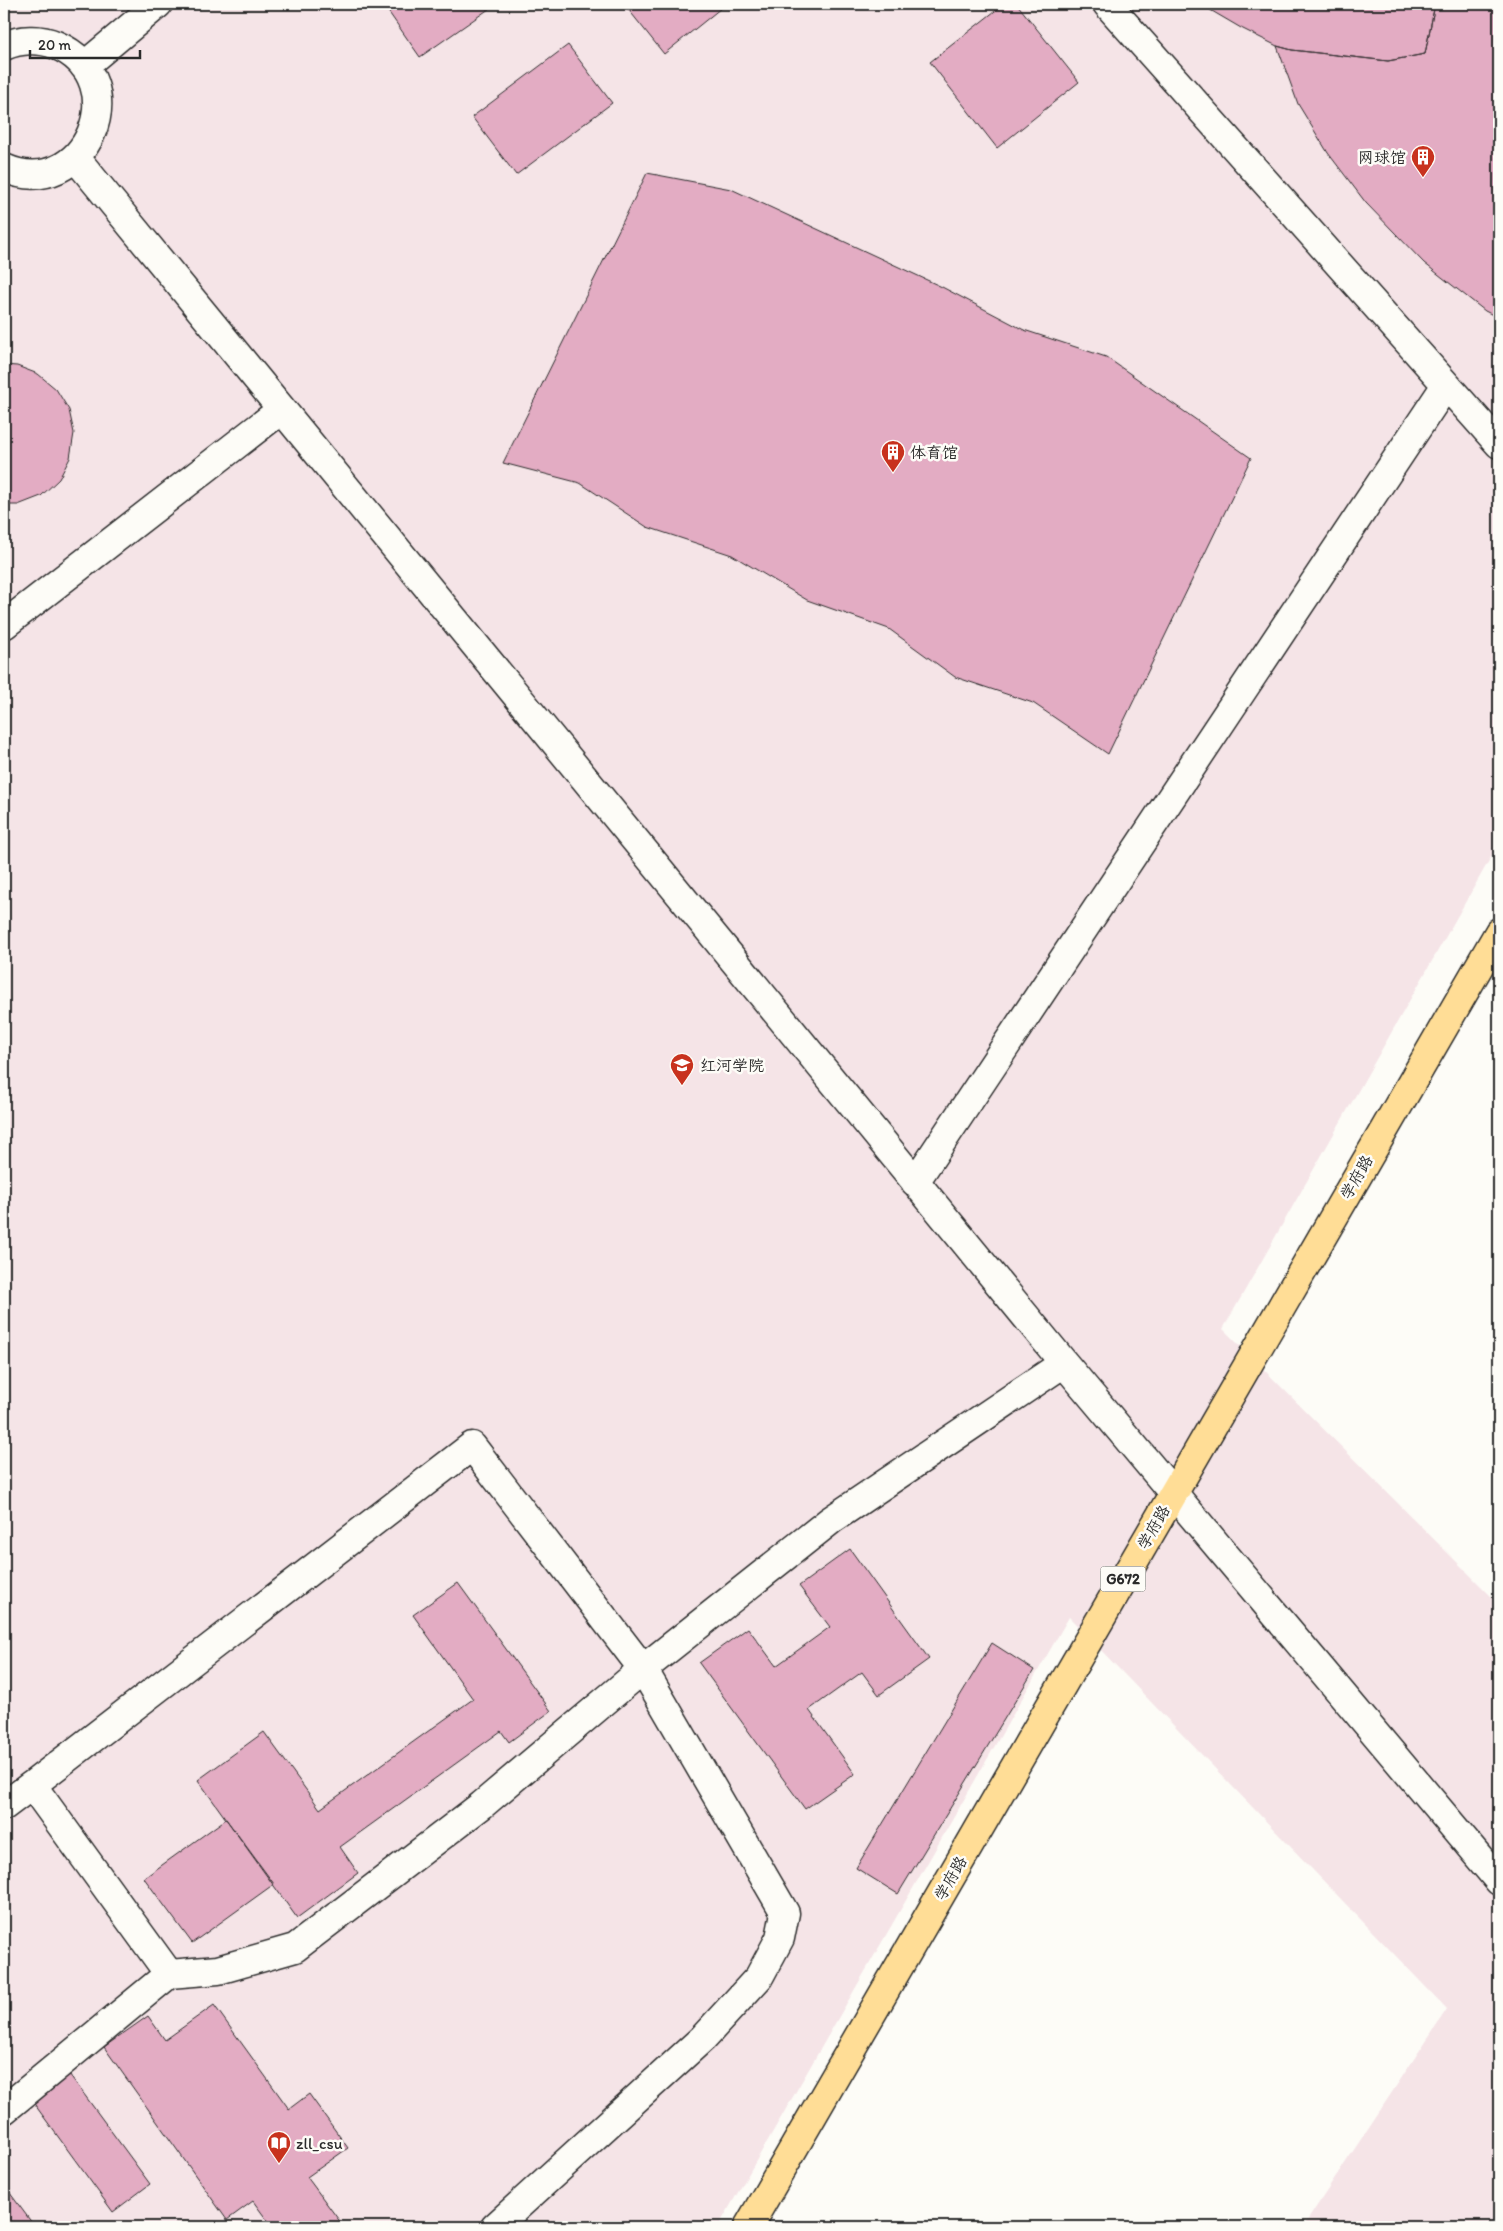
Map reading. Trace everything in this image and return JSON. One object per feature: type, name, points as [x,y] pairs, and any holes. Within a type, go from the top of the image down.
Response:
[{"type":"highway","name":"学府路","points":[[748,2227],[1499,932]]},
{"type":"street","points":[[84,66],[158,4]]},
{"type":"street","points":[[1107,4],[1499,444]]},
{"type":"street","points":[[4,46],[18,42],[43,41],[66,50],[84,66],[94,86],[98,108],[94,130],[75,158],[54,170],[42,173],[18,172],[4,168]]},
{"type":"street","points":[[75,158],[1064,1363],[1499,1881]]},
{"type":"street","points":[[915,1182],[1446,385]]},
{"type":"street","points":[[4,625],[281,410]]},
{"type":"street","points":[[4,2110],[169,1974],[218,1970],[295,1948],[482,1805],[643,1669],[831,1520],[1064,1363]]},
{"type":"street","points":[[4,1806],[472,1446],[643,1669],[785,1913],[780,1938],[758,1977],[703,2038],[494,2227]]},
{"type":"street","points":[[32,1784],[169,1974]]},
{"type":"shaded area","name":"红河学院","points":[[4,4],[1499,4],[1499,843],[1223,1329],[1499,1604],[1499,2227],[1303,2227],[1447,2009],[1069,1617],[718,2227],[4,2227]]},
{"type":"building","points":[[383,4],[496,4],[420,57]]},
{"type":"building","points":[[624,4],[726,4],[664,54]]},
{"type":"building","points":[[885,4],[897,4],[889,9]]},
{"type":"building","points":[[1004,4],[1017,4],[1079,82],[997,148],[930,62]]},
{"type":"building","points":[[1200,4],[1435,4],[1425,54],[1388,61],[1292,50],[1277,46]]},
{"type":"building","name":"网球馆","points":[[1435,4],[1499,4],[1499,318],[1485,311],[1424,263],[1366,203],[1328,153],[1298,104],[1277,46],[1292,50],[1388,61],[1425,54]]},
{"type":"building","points":[[568,45],[612,103],[516,175],[472,117]]},
{"type":"building","name":"体育馆","points":[[647,173],[731,189],[942,287],[1024,330],[1106,357],[1251,458],[1108,754],[1033,703],[955,677],[889,629],[807,600],[732,555],[647,527],[580,483],[503,463]]},
{"type":"building","points":[[4,365],[17,366],[38,374],[56,389],[69,410],[74,433],[70,458],[59,479],[41,496],[18,505],[4,505]]},
{"type":"building","points":[[850,1549],[929,1659],[879,1695],[862,1672],[809,1710],[855,1774],[805,1809],[699,1663],[748,1628],[776,1666],[830,1627],[799,1586]]},
{"type":"building","points":[[458,1583],[551,1711],[509,1742],[501,1731],[340,1847],[358,1873],[297,1918],[198,1780],[264,1732],[320,1809],[473,1699],[413,1615]]},
{"type":"building","points":[[992,1643],[1034,1670],[898,1894],[856,1868]]},
{"type":"building","points":[[226,1819],[274,1884],[192,1943],[144,1878]]},
{"type":"building","points":[[214,2005],[289,2109],[309,2094],[348,2148],[307,2177],[344,2227],[272,2227],[253,2201],[227,2220],[104,2047],[148,2016],[165,2040]]},
{"type":"building","points":[[64,2067],[150,2184],[113,2212],[27,2094]]},
{"type":"building","points":[[4,2185],[35,2227],[4,2227]]},
{"type":"place","name":"网球馆","points":[[1423,178]]},
{"type":"place","name":"体育馆","points":[[893,473]]},
{"type":"place","name":"红河学院","points":[[682,1086]]},
{"type":"place","name":"zll_csu","points":[[279,2164]]}]
